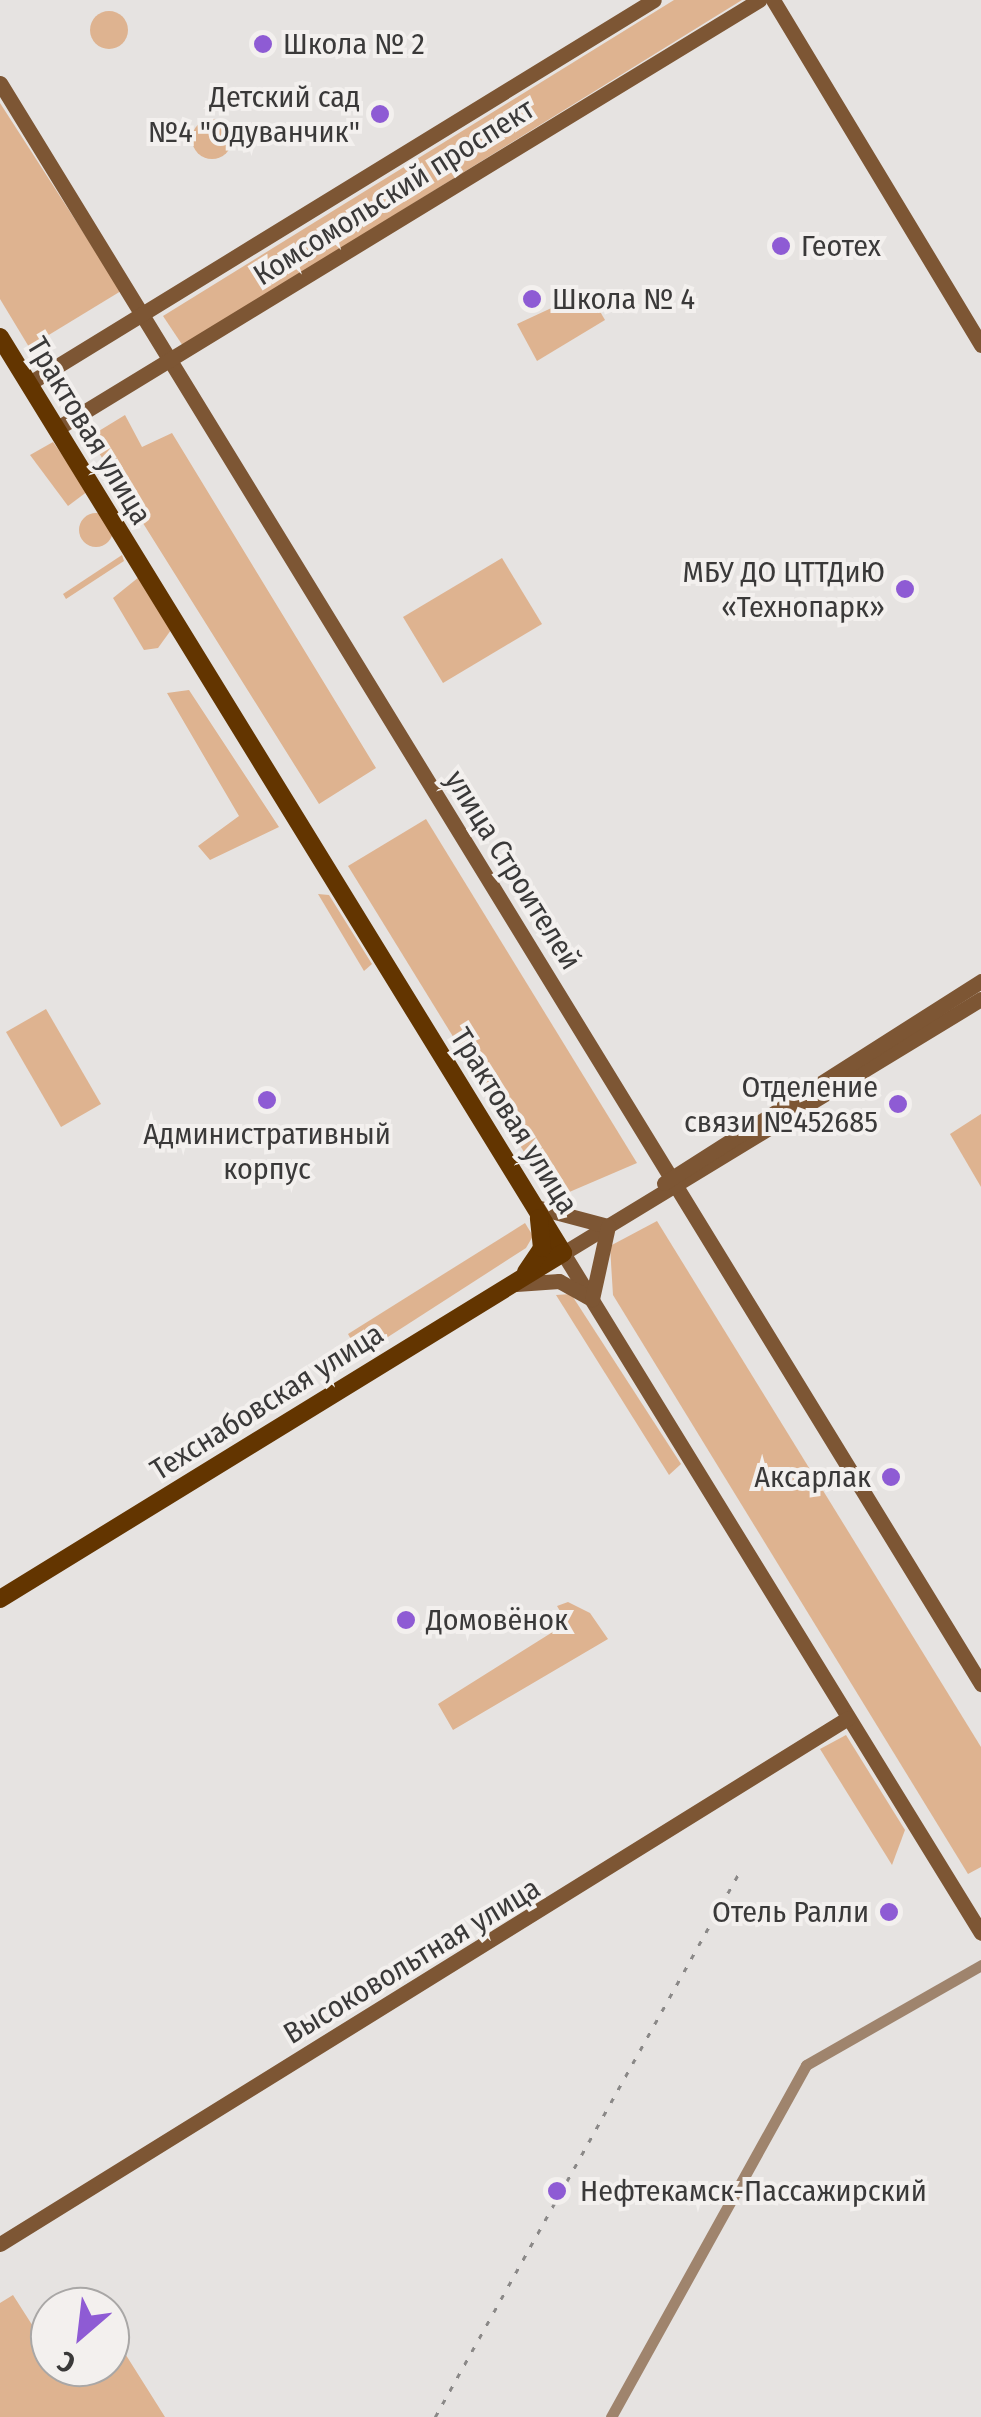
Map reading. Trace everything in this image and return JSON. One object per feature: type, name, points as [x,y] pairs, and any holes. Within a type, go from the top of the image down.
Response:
[{"type":"main road","name":"Комсомольский проспект","points":[[28,384],[654,0]]},
{"type":"main road","name":"Комсомольский проспект","points":[[56,429],[760,0]]},
{"type":"main road","points":[[773,0],[981,345]]},
{"type":"main road","name":"улица Строителей","points":[[0,83],[981,1684]]},
{"type":"main road","name":"Трактовая улица","points":[[0,337],[981,1933]]},
{"type":"main road","points":[[563,1252],[981,981]]},
{"type":"main road","points":[[675,1182],[981,998]]},
{"type":"main road","points":[[516,1284],[542,1248],[536,1206],[608,1226]]},
{"type":"main road","points":[[516,1284],[559,1281],[592,1298],[608,1226]]},
{"type":"main road","name":"Техснабовская улица","points":[[0,1598],[563,1252]]},
{"type":"main road","name":"Высоковольтная улица","points":[[0,2244],[848,1718]]},
{"type":"street","points":[[610,2417],[806,2065],[981,1965]]},
{"type":"shaded area","points":[[674,0],[742,0],[183,346],[163,316]]},
{"type":"shaded area","points":[[109,11],[122,17],[128,30],[122,43],[109,49],[96,43],[90,30],[96,17]]},
{"type":"shaded area","points":[[0,103],[121,291],[29,347],[0,299]]},
{"type":"shaded area","points":[[212,119],[226,125],[232,139],[226,153],[212,159],[198,153],[192,139],[198,125]]},
{"type":"shaded area","points":[[588,291],[605,320],[537,361],[517,324]]},
{"type":"shaded area","points":[[125,415],[142,447],[172,433],[376,768],[319,804],[89,437]]},
{"type":"shaded area","points":[[53,442],[88,491],[68,506],[30,455]]},
{"type":"shaded area","points":[[96,513],[108,518],[113,530],[108,542],[96,547],[84,542],[79,530],[84,518]]},
{"type":"shaded area","points":[[122,555],[124,561],[66,599],[63,594]]},
{"type":"shaded area","points":[[502,558],[542,624],[443,683],[403,617]]},
{"type":"shaded area","points":[[139,577],[171,630],[158,648],[144,650],[113,598]]},
{"type":"shaded area","points":[[189,690],[279,827],[210,860],[198,846],[239,816],[167,693]]},
{"type":"shaded area","points":[[426,819],[637,1163],[553,1199],[348,866]]},
{"type":"shaded area","points":[[318,894],[329,895],[372,964],[364,971]]},
{"type":"shaded area","points":[[46,1009],[101,1104],[61,1127],[6,1032]]},
{"type":"shaded area","points":[[981,1114],[981,1187],[950,1134]]},
{"type":"shaded area","points":[[657,1221],[981,1747],[981,1867],[968,1874],[613,1295],[610,1246]]},
{"type":"shaded area","points":[[525,1223],[533,1236],[526,1248],[360,1355],[348,1334]]},
{"type":"shaded area","points":[[571,1294],[681,1464],[669,1475],[556,1295]]},
{"type":"shaded area","points":[[568,1602],[590,1613],[608,1639],[453,1730],[438,1704],[567,1623],[557,1606]]},
{"type":"shaded area","points":[[846,1735],[905,1830],[892,1865],[820,1749]]},
{"type":"shaded area","points":[[13,2295],[30,2322],[30,2387],[130,2387],[130,2361],[165,2417],[0,2417],[0,2303]]},
{"type":"railway","points":[[435,2417],[740,1871]]},
{"type":"place","name":"Школа № 2","points":[[263,44]]},
{"type":"place","name":"Детский сад №4 \"Одуванчик\"","points":[[380,114]]},
{"type":"place","name":"Геотех","points":[[781,246]]},
{"type":"place","name":"Школа № 4","points":[[532,299]]},
{"type":"place","name":"МБУ ДО ЦТТДиЮ «Технопарк»","points":[[905,589]]},
{"type":"place","name":"Административный корпус","points":[[267,1100]]},
{"type":"place","name":"Отделение связи №452685","points":[[898,1104]]},
{"type":"place","name":"Аксарлак","points":[[891,1477]]},
{"type":"place","name":"Домовёнок","points":[[406,1620]]},
{"type":"place","name":"Отель Ралли","points":[[889,1912]]},
{"type":"place","name":"Нефтекамск-Пассажирский","points":[[557,2191]]}]
